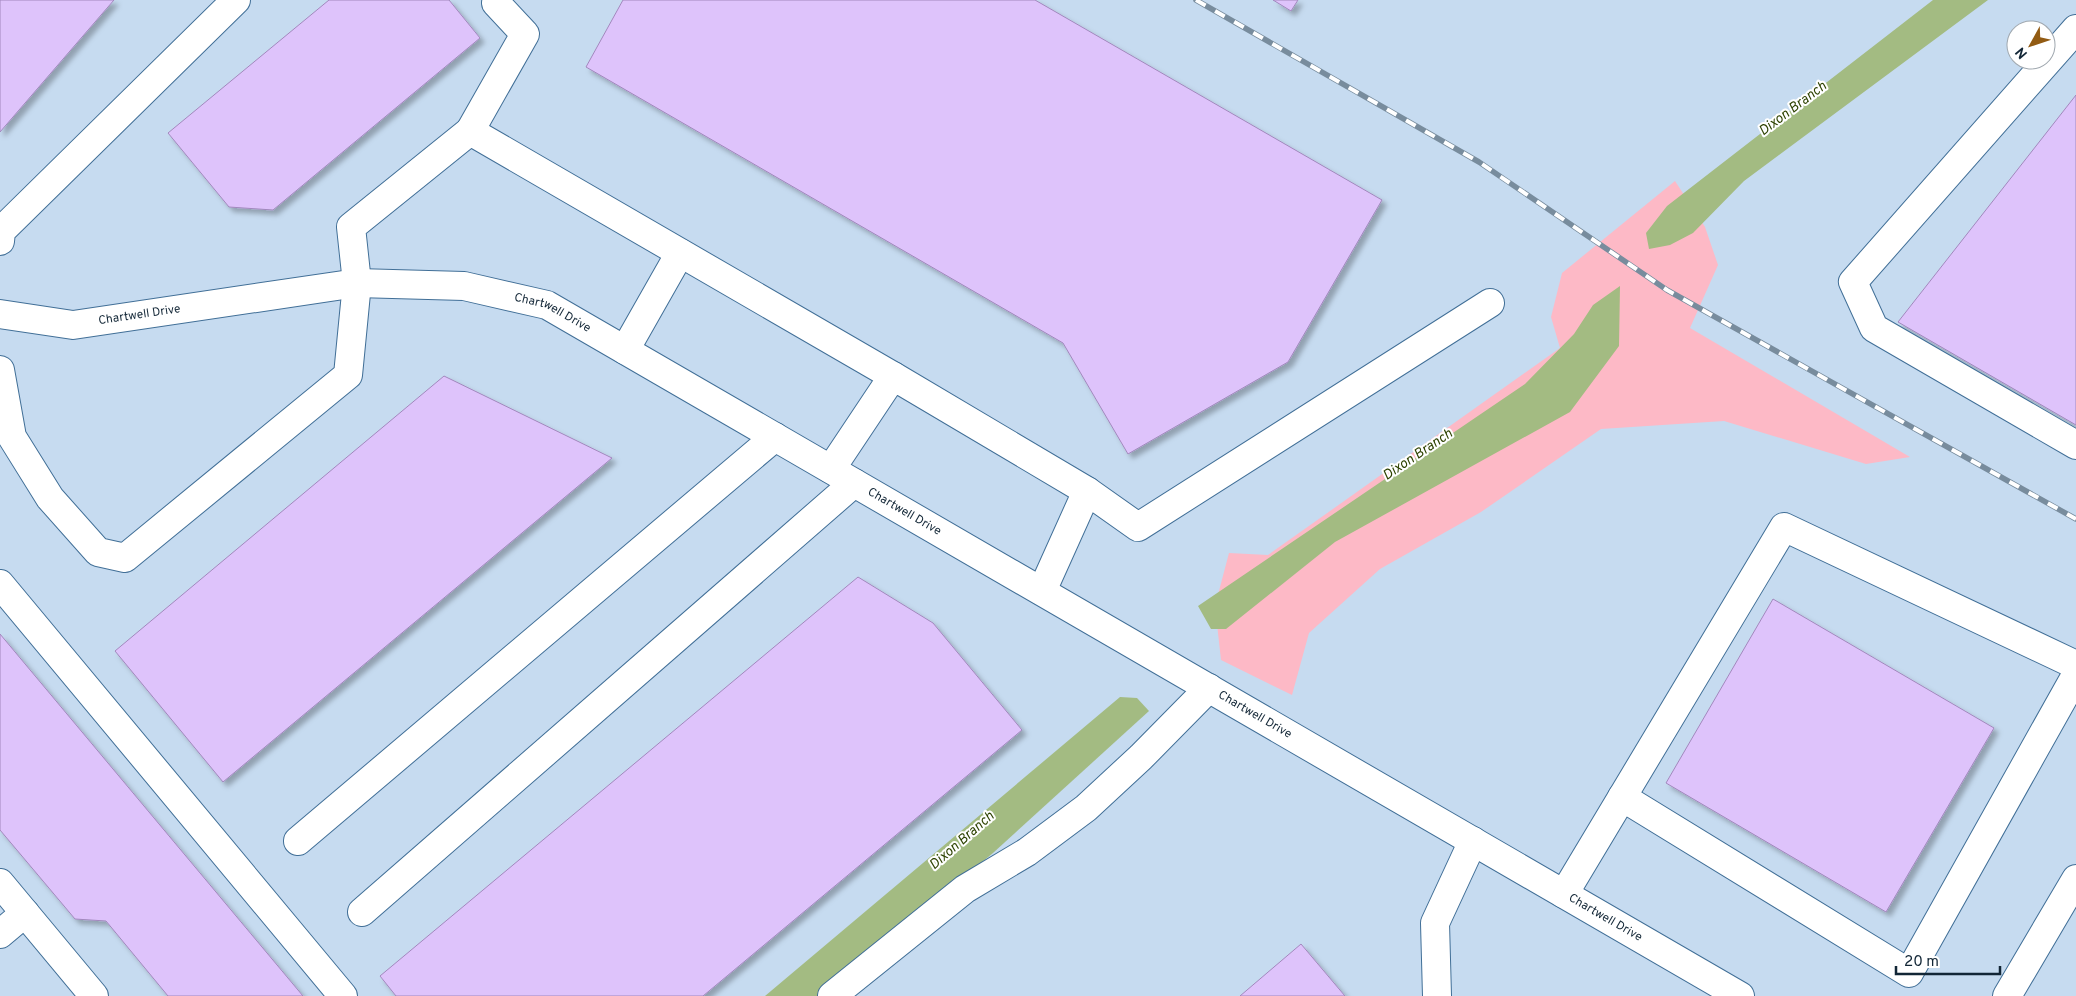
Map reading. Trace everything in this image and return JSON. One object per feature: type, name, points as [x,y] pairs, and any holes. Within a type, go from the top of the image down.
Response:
[{"type":"street","points":[[0,241],[2,231],[236,0]]},
{"type":"street","points":[[0,370],[12,437],[50,498],[98,552],[125,558],[348,375],[357,283],[351,227],[470,131],[525,34],[496,3],[498,0]]},
{"type":"street","points":[[2076,29],[1853,282],[1874,328],[2076,445]]},
{"type":"street","points":[[470,131],[893,376],[1087,492],[1138,527],[1490,304]]},
{"type":"street","points":[[625,350],[680,253]]},
{"type":"street","name":"Chartwell Drive","points":[[0,314],[73,325],[357,283],[464,286],[547,305],[1740,996]]},
{"type":"street","points":[[831,469],[893,376]]},
{"type":"street","points":[[298,841],[775,437]]},
{"type":"street","points":[[362,912],[854,483]]},
{"type":"street","points":[[1042,591],[1087,492]]},
{"type":"street","points":[[1564,894],[1784,527],[2076,665]]},
{"type":"street","points":[[0,584],[343,996]]},
{"type":"street","points":[[1622,797],[1908,973],[2076,675]]},
{"type":"street","points":[[832,996],[965,889],[1027,852],[1086,808],[1140,758],[1209,688]]},
{"type":"street","points":[[1437,996],[1435,923],[1473,841]]},
{"type":"street","points":[[2007,996],[2076,879]]},
{"type":"street","points":[[0,884],[94,996]]},
{"type":"street","points":[[0,934],[25,913]]},
{"type":"shaded area","points":[[0,0],[2076,0],[2076,996],[0,996]]},
{"type":"shaded area","points":[[1675,181],[1705,227],[1718,265],[1690,328],[1910,457],[1866,464],[1724,421],[1601,429],[1481,512],[1380,569],[1309,633],[1292,695],[1221,660],[1215,606],[1229,553],[1268,555],[1560,348],[1551,317],[1562,273]]},
{"type":"water","name":"Dixon Branch","points":[[1933,0],[1988,0],[1744,181],[1693,233],[1670,245],[1649,249],[1646,233],[1667,206]]},
{"type":"water","points":[[1620,286],[1619,346],[1570,412],[1335,542],[1226,629],[1211,629],[1198,606],[1525,384],[1574,334],[1593,305]]},
{"type":"water","name":"Dixon Branch","points":[[1120,697],[1137,698],[1149,711],[993,853],[820,996],[765,996]]},
{"type":"building","points":[[0,0],[114,0],[0,132]]},
{"type":"building","points":[[329,0],[449,0],[480,38],[273,210],[229,207],[168,133]]},
{"type":"building","points":[[623,0],[1035,0],[1382,200],[1288,362],[1128,454],[1063,343],[586,67]]},
{"type":"building","points":[[1273,0],[1298,0],[1291,11]]},
{"type":"building","points":[[2076,95],[2076,425],[1898,322]]},
{"type":"building","points":[[444,376],[612,458],[223,782],[115,651]]},
{"type":"building","points":[[858,577],[933,623],[1022,730],[703,996],[396,996],[380,976]]},
{"type":"building","points":[[1773,599],[1994,728],[1886,912],[1666,783]]},
{"type":"building","points":[[0,634],[303,996],[168,996],[106,921],[75,919],[0,830]]},
{"type":"building","points":[[1301,944],[1345,996],[1240,996]]},
{"type":"railway","points":[[1196,0],[1479,162],[1667,290],[2076,519]]}]
